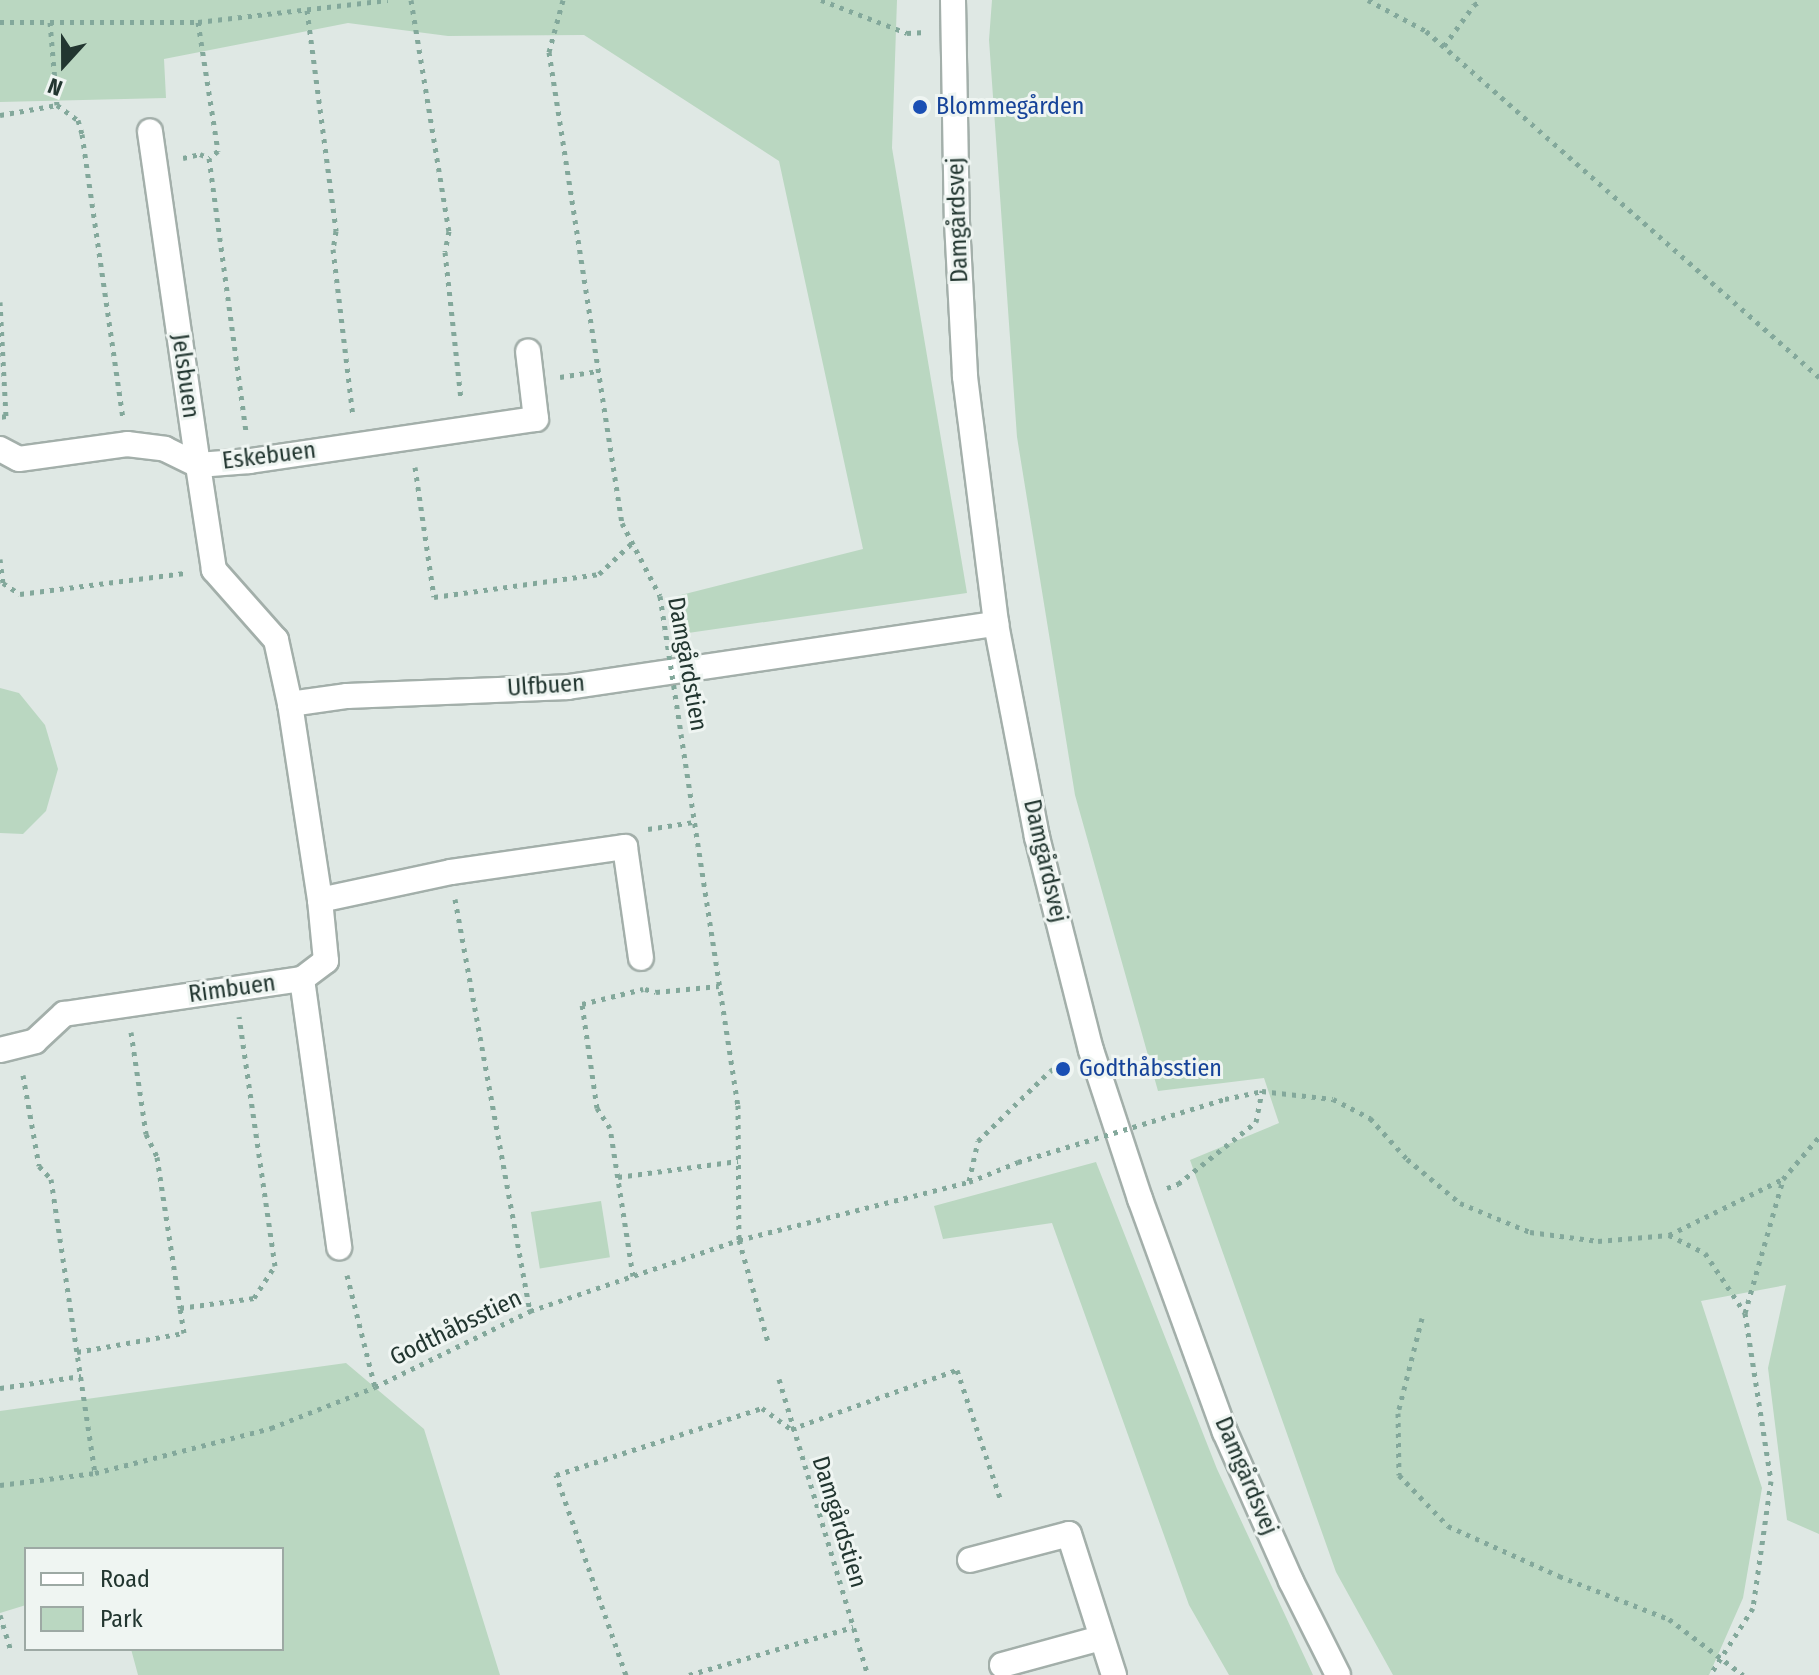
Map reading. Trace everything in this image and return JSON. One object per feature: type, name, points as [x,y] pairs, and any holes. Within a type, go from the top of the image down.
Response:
[{"type":"street","name":"Damgårdsvej","points":[[953,0],[957,222],[965,377],[996,624],[1037,837],[1091,1050],[1135,1184],[1225,1432],[1291,1581],[1338,1675]]},
{"type":"street","name":"Jelsbuen","points":[[150,131],[198,465]]},
{"type":"street","name":"Eskebuen","points":[[214,570],[198,465],[250,461],[536,419],[528,351]]},
{"type":"street","name":"Jelsbuen","points":[[0,449],[19,459],[127,444],[165,449],[198,465]]},
{"type":"street","points":[[214,570],[276,640],[290,704],[320,900],[326,961],[302,979]]},
{"type":"street","name":"Ulfbuen","points":[[290,704],[347,696],[568,687],[996,624]]},
{"type":"street","points":[[320,900],[451,872],[625,847],[641,958]]},
{"type":"street","name":"Rimbuen","points":[[9,1049],[35,1041],[64,1014],[302,979],[339,1247]]},
{"type":"street","points":[[970,1560],[1069,1534],[1114,1675]]},
{"type":"street","points":[[1002,1665],[1101,1638]]},
{"type":"path","points":[[0,22],[198,22],[388,0]]},
{"type":"path","points":[[411,0],[449,231],[445,252],[465,429]]},
{"type":"path","name":"Damgårdstien","points":[[562,0],[549,52],[622,523],[660,596],[738,1105],[739,1240],[768,1342]]},
{"type":"path","points":[[821,0],[907,33]]},
{"type":"path","points":[[1368,0],[1426,31],[1444,46],[1819,377]]},
{"type":"path","points":[[1444,46],[1482,0]]},
{"type":"path","points":[[307,10],[336,231],[333,249],[357,444]]},
{"type":"path","points":[[50,22],[57,105]]},
{"type":"path","points":[[198,22],[218,151],[209,158],[250,461]]},
{"type":"path","points":[[0,115],[57,105],[78,120],[124,423]]},
{"type":"path","points":[[0,302],[6,416],[0,417]]},
{"type":"path","points":[[534,382],[599,371]]},
{"type":"path","points":[[397,439],[404,461],[415,467],[434,597],[599,574],[632,543]]},
{"type":"path","points":[[0,559],[3,583],[20,594],[214,570]]},
{"type":"path","points":[[451,872],[530,1311]]},
{"type":"path","points":[[641,958],[645,989]]},
{"type":"path","points":[[633,1276],[610,1128],[597,1108],[582,1004],[645,989],[656,992],[719,986]]},
{"type":"path","points":[[180,1308],[254,1298],[275,1266],[235,988]]},
{"type":"path","points":[[77,1352],[184,1333],[157,1157],[146,1134],[126,1004]]},
{"type":"path","points":[[9,1049],[39,1166],[51,1179],[95,1473]]},
{"type":"path","points":[[969,1182],[978,1141],[1050,1071]]},
{"type":"path","points":[[1178,1184],[1256,1122],[1262,1091]]},
{"type":"path","name":"Godthåbsstien","points":[[0,1485],[95,1473],[271,1428],[375,1387],[530,1311],[739,1240],[969,1182],[1018,1162],[1225,1099],[1262,1091],[1333,1099],[1344,1104],[1370,1118],[1407,1159],[1460,1203],[1530,1232],[1598,1241],[1669,1235]]},
{"type":"path","points":[[1669,1235],[1783,1179],[1819,1137]]},
{"type":"path","points":[[618,1177],[738,1161]]},
{"type":"path","points":[[1710,1675],[1753,1608],[1771,1481],[1745,1313],[1783,1179]]},
{"type":"path","points":[[1669,1235],[1705,1253],[1745,1313]]},
{"type":"path","points":[[339,1247],[375,1387]]},
{"type":"path","points":[[1422,1318],[1398,1413],[1399,1475],[1448,1526],[1559,1576],[1669,1619],[1743,1675]]},
{"type":"path","points":[[626,1675],[556,1475],[762,1408],[791,1429],[957,1370],[1001,1501]]},
{"type":"path","points":[[0,1388],[81,1376]]},
{"type":"path","name":"Damgårdstien","points":[[779,1379],[791,1429],[868,1675]]},
{"type":"path","points":[[0,1615],[11,1651]]},
{"type":"path","points":[[689,1675],[853,1627]]},
{"type":"green space","points":[[0,0],[897,0],[892,148],[967,593],[688,633],[677,596],[863,549],[779,161],[584,35],[448,36],[348,23],[164,59],[166,98],[0,102]]},
{"type":"green space","points":[[992,0],[1819,0],[1819,1534],[1787,1520],[1768,1368],[1786,1285],[1701,1301],[1762,1488],[1743,1598],[1709,1675],[1393,1675],[1336,1572],[1190,1160],[1279,1123],[1264,1078],[1158,1091],[1075,795],[1017,437],[989,40]]},
{"type":"green space","points":[[0,688],[19,693],[45,725],[58,769],[46,811],[23,834],[0,833]]},
{"type":"green space","points":[[1096,1162],[1217,1469],[1313,1675],[1229,1675],[1189,1605],[1052,1223],[943,1239],[934,1206]]},
{"type":"green space","points":[[601,1201],[610,1257],[540,1268],[531,1212]]},
{"type":"green space","points":[[346,1363],[424,1429],[500,1675],[138,1675],[132,1651],[284,1651],[284,1547],[24,1547],[24,1606],[0,1613],[0,1411]]},
{"type":"place","name":"Blommegården","points":[[920,107]]},
{"type":"place","name":"Godthåbsstien","points":[[1063,1069]]}]
